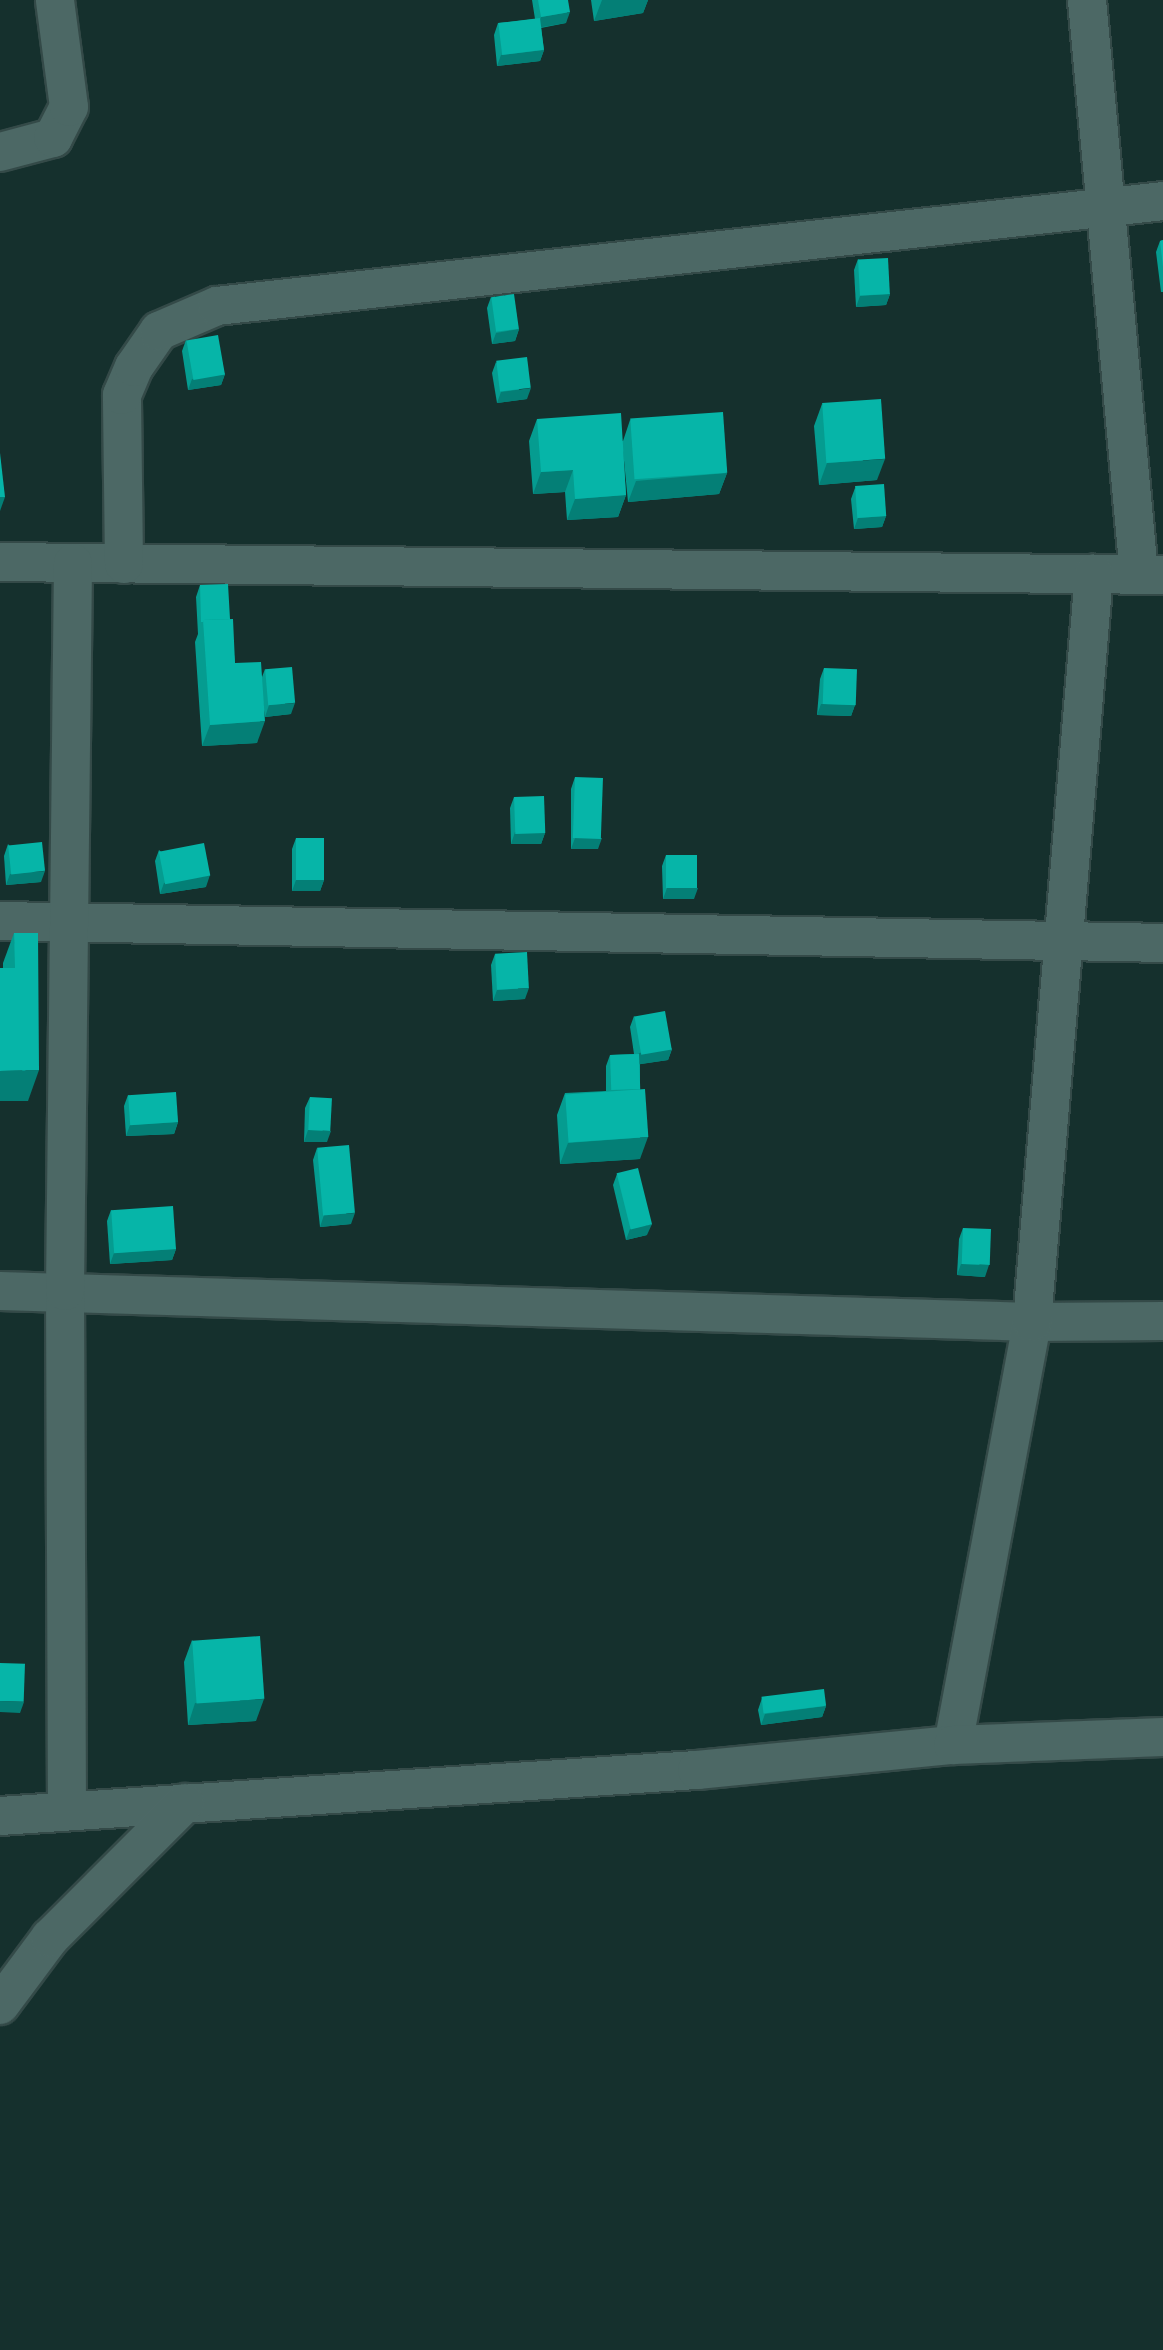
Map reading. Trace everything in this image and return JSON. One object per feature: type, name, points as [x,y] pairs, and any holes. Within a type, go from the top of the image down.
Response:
[{"type":"street","points":[[0,152],[53,138],[69,107],[55,0]]},
{"type":"street","points":[[0,562],[578,572],[1151,575],[1107,207],[1087,0]]},
{"type":"street","points":[[124,564],[122,395],[134,367],[159,331],[217,306],[1163,201]]},
{"type":"street","points":[[67,1810],[65,1292],[74,563]]},
{"type":"street","points":[[953,1745],[1032,1322],[1094,574]]},
{"type":"street","points":[[0,920],[1163,943]]},
{"type":"street","points":[[0,1291],[1032,1322],[1163,1321]]},
{"type":"street","points":[[0,1816],[697,1770],[953,1745],[1163,1737]]},
{"type":"street","points":[[0,2006],[50,1938],[185,1803]]},
{"type":"building","points":[[538,0],[568,0],[570,12],[541,17]]},
{"type":"building","points":[[540,18],[544,50],[502,55],[498,23]]},
{"type":"building","points":[[1163,240],[1163,267],[1160,241]]},
{"type":"building","points":[[888,258],[890,294],[860,296],[858,260]]},
{"type":"building","points":[[514,294],[519,329],[496,332],[491,297]]},
{"type":"building","points":[[218,335],[225,374],[193,380],[186,341]]},
{"type":"building","points":[[527,357],[531,388],[500,392],[496,361]]},
{"type":"building","points":[[881,399],[885,459],[826,463],[822,403]]},
{"type":"building","points":[[723,412],[727,473],[634,479],[630,418]]},
{"type":"building","points":[[621,413],[626,495],[575,499],[573,470],[541,472],[537,419]]},
{"type":"building","points":[[0,453],[5,497],[0,497]]},
{"type":"building","points":[[884,484],[886,516],[857,518],[855,486]]},
{"type":"building","points":[[228,584],[230,619],[201,622],[200,585]]},
{"type":"building","points":[[233,619],[235,663],[261,662],[265,721],[210,725],[203,620]]},
{"type":"building","points":[[292,667],[295,703],[268,705],[265,669]]},
{"type":"building","points":[[824,668],[857,669],[856,705],[823,704]]},
{"type":"building","points":[[575,777],[603,778],[601,839],[573,838]]},
{"type":"building","points":[[544,796],[545,833],[515,834],[514,797]]},
{"type":"building","points":[[296,838],[324,838],[324,880],[296,880]]},
{"type":"building","points":[[42,842],[45,871],[11,874],[8,846]]},
{"type":"building","points":[[204,843],[210,875],[165,884],[159,852]]},
{"type":"building","points":[[666,855],[697,855],[697,888],[666,888]]},
{"type":"building","points":[[14,933],[38,933],[39,1070],[0,1071],[0,968],[15,968]]},
{"type":"building","points":[[527,952],[529,988],[497,990],[495,954]]},
{"type":"building","points":[[665,1011],[672,1049],[641,1055],[634,1016]]},
{"type":"building","points":[[639,1054],[640,1089],[611,1090],[610,1055]]},
{"type":"building","points":[[645,1089],[648,1137],[569,1142],[565,1095]]},
{"type":"building","points":[[176,1092],[178,1122],[130,1125],[128,1095]]},
{"type":"building","points":[[310,1097],[332,1098],[330,1131],[308,1130]]},
{"type":"building","points":[[349,1145],[355,1213],[323,1216],[317,1148]]},
{"type":"building","points":[[638,1168],[652,1224],[631,1230],[617,1173]]},
{"type":"building","points":[[173,1206],[176,1249],[114,1253],[111,1210]]},
{"type":"building","points":[[963,1228],[991,1229],[990,1265],[962,1264]]},
{"type":"building","points":[[260,1636],[264,1699],[197,1704],[192,1641]]},
{"type":"building","points":[[0,1663],[25,1664],[24,1702],[0,1701]]},
{"type":"building","points":[[824,1689],[826,1706],[764,1714],[761,1697]]}]
